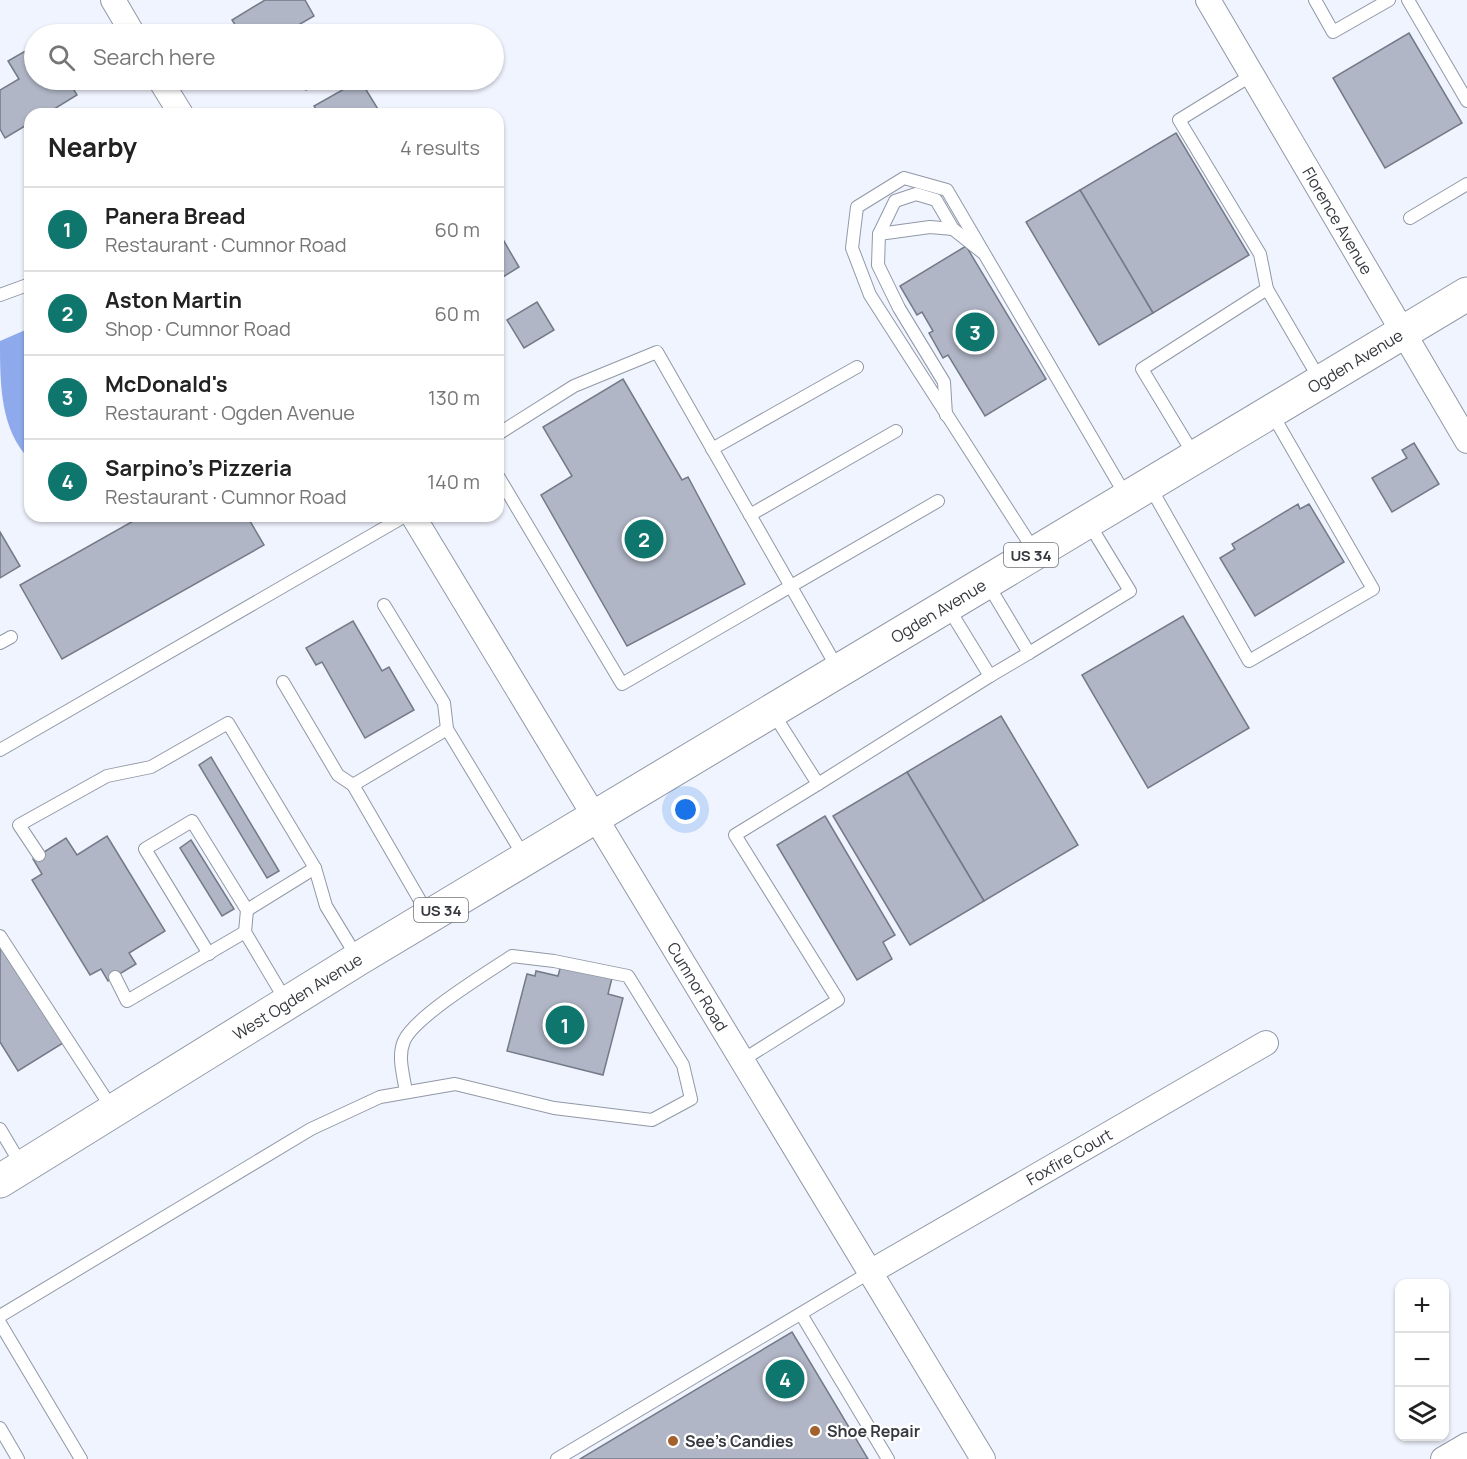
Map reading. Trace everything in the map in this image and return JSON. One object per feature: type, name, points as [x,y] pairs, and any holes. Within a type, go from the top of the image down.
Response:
[{"type":"main road","name":"Ogden Avenue","points":[[596,817],[947,604],[1467,294]]},
{"type":"main road","name":"West Ogden Avenue","points":[[11,1174],[358,960],[596,817]]},
{"type":"street","points":[[113,0],[127,24]]},
{"type":"street","name":"Florence Avenue","points":[[1208,0],[1467,441]]},
{"type":"street","points":[[166,90],[177,108]]},
{"type":"street","name":"Cumnor Road","points":[[417,522],[741,1061],[872,1271],[983,1459]]},
{"type":"street","name":"Foxfire Court","points":[[872,1271],[1266,1043]]},
{"type":"street","points":[[1443,1459],[1467,1445]]},
{"type":"lane","points":[[1315,0],[1334,32],[1389,0]]},
{"type":"lane","points":[[1408,0],[1466,98]]},
{"type":"lane","points":[[1252,75],[1179,120],[1260,254],[1267,289],[1320,381]]},
{"type":"lane","points":[[1035,552],[870,295],[852,248],[857,207],[904,178],[947,190],[1249,661],[1373,589],[1271,412]]},
{"type":"lane","points":[[1410,218],[1467,184]]},
{"type":"lane","points":[[946,416],[944,382],[899,308],[878,265],[879,234],[895,201],[916,194],[936,200],[953,229],[988,257]]},
{"type":"lane","points":[[879,234],[930,227],[953,229]]},
{"type":"lane","points":[[0,295],[24,286]]},
{"type":"lane","points":[[1195,457],[1142,369],[1267,289]]},
{"type":"lane","points":[[504,430],[574,386],[657,352],[839,670]]},
{"type":"lane","points":[[712,449],[857,367]]},
{"type":"lane","points":[[750,515],[896,431]]},
{"type":"lane","points":[[504,486],[622,684],[938,501]]},
{"type":"lane","points":[[741,1061],[838,1000],[735,835],[1130,591],[1088,521]]},
{"type":"lane","points":[[0,750],[395,522]]},
{"type":"lane","points":[[986,581],[1029,653]]},
{"type":"lane","points":[[947,604],[990,676]]},
{"type":"lane","points":[[384,605],[444,703],[447,729],[525,859]]},
{"type":"lane","points":[[284,682],[338,775],[352,785],[429,917]]},
{"type":"lane","points":[[771,710],[818,784]]},
{"type":"lane","points":[[39,855],[19,825],[107,776],[151,767],[228,723],[315,868],[326,906],[358,960]]},
{"type":"lane","points":[[352,785],[447,729]]},
{"type":"lane","points":[[208,954],[145,849],[192,821],[247,910],[245,932],[288,1005]]},
{"type":"lane","points":[[247,910],[315,868]]},
{"type":"lane","points":[[116,977],[127,1001],[245,932]]},
{"type":"lane","points":[[0,936],[113,1111]]},
{"type":"lane","points":[[0,1316],[312,1129],[380,1097],[455,1084],[554,1108],[652,1120],[690,1100],[683,1065],[628,976],[512,956],[434,1009],[404,1041],[401,1062],[406,1092]]},
{"type":"lane","points":[[0,1129],[11,1174]]},
{"type":"lane","points":[[557,1459],[872,1271]]},
{"type":"lane","points":[[801,1314],[888,1459]]},
{"type":"lane","points":[[0,1323],[81,1459]]},
{"type":"lane","points":[[0,1428],[18,1459]]},
{"type":"water","points":[[24,331],[24,453],[7,421],[0,374],[0,341]]},
{"type":"building","points":[[265,0],[305,0],[314,16],[300,24],[235,24],[232,20]]},
{"type":"building","points":[[1409,33],[1462,123],[1385,168],[1333,78]]},
{"type":"building","points":[[24,52],[24,90],[74,90],[77,95],[56,108],[24,108],[24,127],[5,138],[0,129],[0,90],[19,79],[8,61]]},
{"type":"building","points":[[342,90],[366,90],[377,108],[315,108],[314,106]]},
{"type":"building","points":[[1176,133],[1249,255],[1153,313],[1080,190]]},
{"type":"building","points":[[1080,190],[1153,313],[1099,345],[1026,222]]},
{"type":"building","points":[[504,241],[519,267],[504,276]]},
{"type":"building","points":[[966,246],[1046,379],[985,416],[948,355],[943,358],[929,333],[933,331],[922,312],[917,315],[900,286]]},
{"type":"building","points":[[537,302],[554,330],[524,348],[507,320]]},
{"type":"building","points":[[623,379],[682,480],[688,477],[745,584],[627,646],[541,495],[572,476],[543,427]]},
{"type":"building","points":[[1414,443],[1439,484],[1392,512],[1372,478],[1407,458],[1402,450]]},
{"type":"building","points":[[1298,504],[1300,509],[1309,504],[1344,562],[1255,616],[1220,558],[1235,549],[1232,544]]},
{"type":"building","points":[[131,522],[251,522],[264,545],[62,659],[20,585]]},
{"type":"building","points":[[0,532],[20,566],[0,578]]},
{"type":"building","points":[[1183,616],[1249,728],[1148,788],[1082,675]]},
{"type":"building","points":[[353,621],[382,671],[389,667],[414,710],[365,738],[322,662],[316,665],[306,648]]},
{"type":"building","points":[[1001,716],[1078,845],[984,901],[907,772]]},
{"type":"building","points":[[211,757],[279,871],[267,878],[199,765]]},
{"type":"building","points":[[907,772],[984,901],[910,945],[833,816]]},
{"type":"building","points":[[825,816],[895,935],[883,942],[892,959],[857,980],[777,845]]},
{"type":"building","points":[[107,836],[165,931],[129,953],[136,964],[108,981],[101,969],[90,975],[32,880],[42,874],[33,859],[66,838],[77,855]]},
{"type":"building","points":[[191,840],[234,909],[222,916],[180,848]]},
{"type":"building","points":[[0,940],[63,1043],[18,1071],[0,1042]]},
{"type":"building","points":[[561,965],[612,978],[608,994],[623,998],[603,1075],[507,1051],[527,974],[535,976],[536,971],[558,976]]},
{"type":"building","points":[[792,1332],[868,1459],[580,1459]]},
{"type":"place","name":"McDonald's","points":[[975,332]]},
{"type":"place","name":"Aston Martin","points":[[644,539]]},
{"type":"place","name":"Panera Bread","points":[[565,1025]]},
{"type":"place","name":"Sarpino's Pizzeria","points":[[785,1379]]},
{"type":"place","name":"Shoe Repair","points":[[815,1431]]},
{"type":"place","name":"See's Candies","points":[[673,1441]]}]
